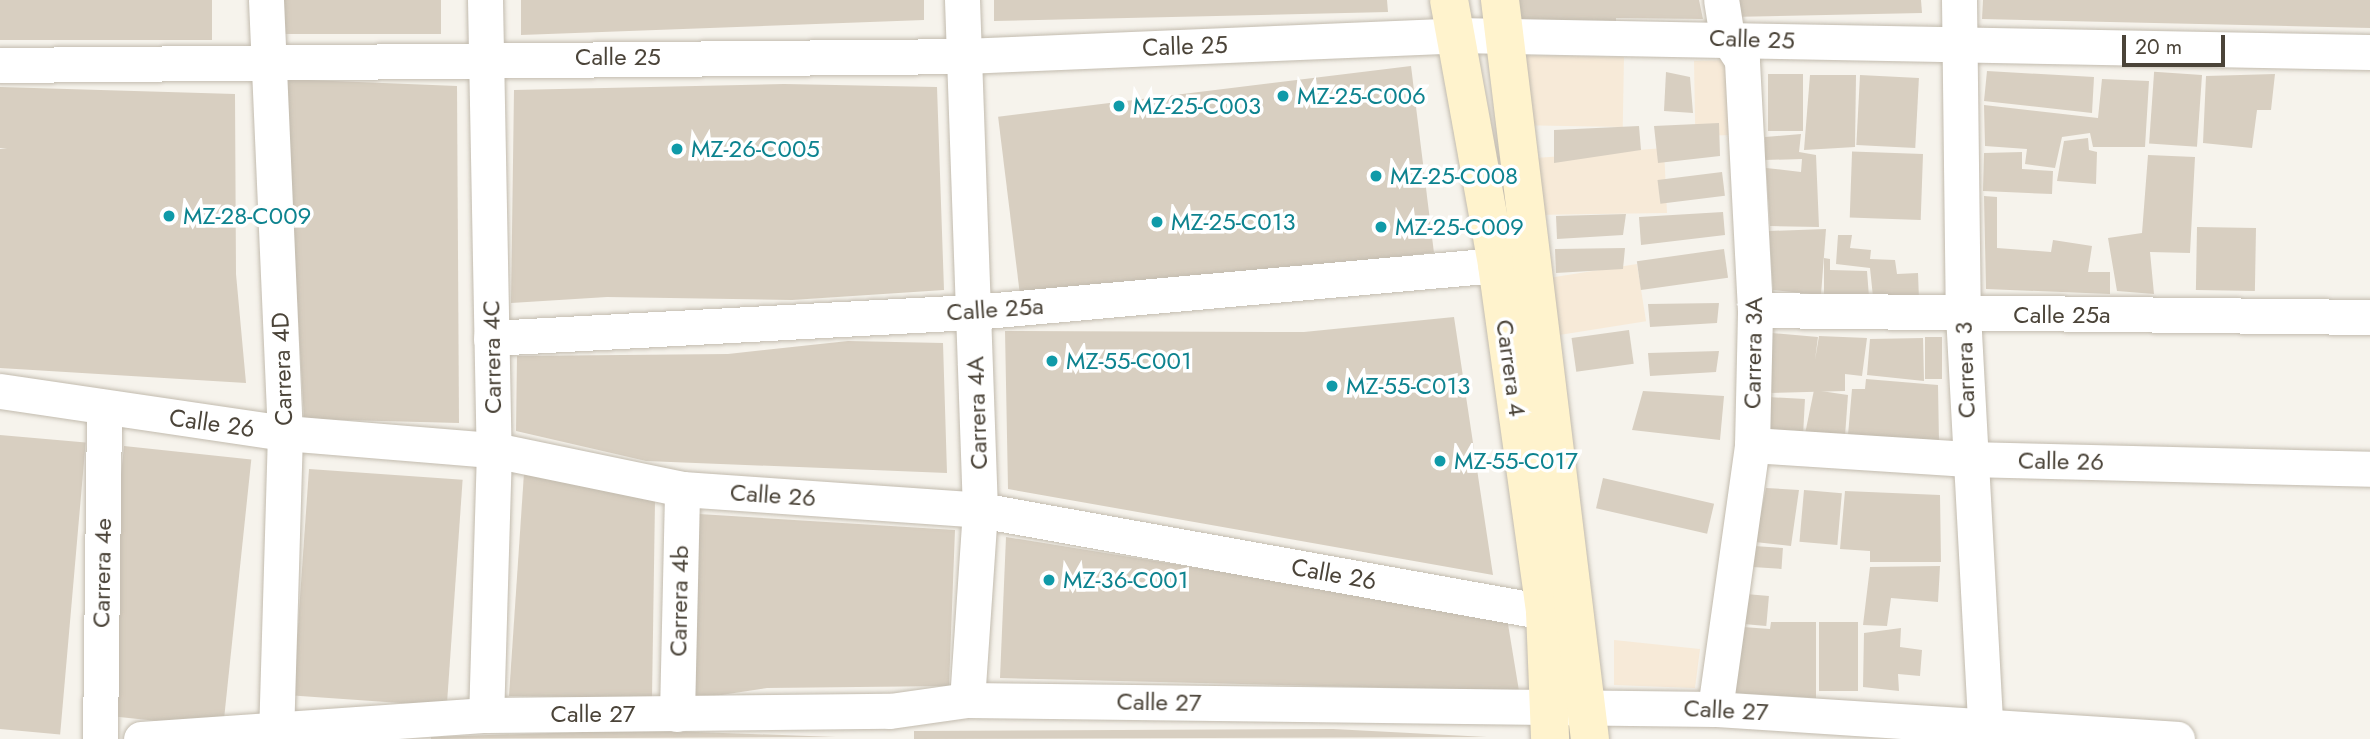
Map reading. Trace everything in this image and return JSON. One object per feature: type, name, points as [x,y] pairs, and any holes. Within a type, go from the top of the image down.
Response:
[{"type":"main road","name":"Carrera 4","points":[[1452,18],[1497,265],[1545,612],[1550,723]]},
{"type":"main road","name":"Carrera 4","points":[[1503,18],[1590,722]]},
{"type":"street","name":"Carrera 4D","points":[[266,0],[285,433],[277,732]]},
{"type":"street","name":"Carrera 4C","points":[[485,0],[494,450],[486,715]]},
{"type":"street","name":"Carrera 4A","points":[[962,0],[980,510],[967,700]]},
{"type":"street","name":"Carrera 3A","points":[[1715,709],[1752,445],[1755,310],[1742,60],[1727,37],[1721,0]]},
{"type":"street","name":"Carrera 3","points":[[1959,0],[1963,314],[1968,459],[1985,732]]},
{"type":"street","name":"Calle 25","points":[[0,65],[964,55],[1452,18],[1503,18],[1727,37],[1959,47],[2370,52]]},
{"type":"street","name":"Calle 25a","points":[[491,338],[974,312],[1497,265]]},
{"type":"street","name":"Calle 25a","points":[[1755,310],[2370,317]]},
{"type":"street","name":"Calle 26","points":[[0,391],[285,433],[494,450],[682,489],[980,510],[1545,612]]},
{"type":"street","name":"Carrera 4e","points":[[100,739],[104,407]]},
{"type":"street","name":"Calle 26","points":[[1752,445],[1968,459],[2370,469]]},
{"type":"street","name":"Carrera 4b","points":[[677,714],[682,489]]},
{"type":"street","name":"Calle 27","points":[[141,739],[277,732],[486,715],[677,714],[889,725],[967,700],[1550,723],[1590,722],[1715,709],[1985,732],[2177,739]]},
{"type":"shaded area","points":[[1511,55],[1624,57],[1623,127],[1510,125]]},
{"type":"shaded area","points":[[1738,60],[1739,135],[1695,136],[1694,61]]},
{"type":"shaded area","points":[[1664,148],[1667,213],[1529,215],[1523,159]]},
{"type":"shaded area","points":[[1637,264],[1646,321],[1543,338],[1534,280]]},
{"type":"shaded area","points":[[1614,640],[1700,649],[1695,688],[1614,685]]},
{"type":"building","points":[[0,0],[212,0],[212,40],[0,40]]},
{"type":"building","points":[[284,0],[441,0],[441,34],[284,34]]},
{"type":"building","points":[[521,0],[924,0],[924,20],[521,35]]},
{"type":"building","points":[[994,0],[1387,0],[1388,12],[994,21]]},
{"type":"building","points":[[1508,0],[1699,0],[1703,19],[1616,18],[1616,29],[1509,31]]},
{"type":"building","points":[[1728,0],[1921,0],[1922,13],[1729,17]]},
{"type":"building","points":[[1983,0],[2370,0],[2370,28],[1982,19]]},
{"type":"building","points":[[1411,66],[1434,253],[1021,303],[998,117]]},
{"type":"building","points":[[1987,71],[2094,77],[2092,113],[1984,101]]},
{"type":"building","points":[[1666,72],[1690,77],[1693,113],[1664,111]]},
{"type":"building","points":[[2154,72],[2202,75],[2197,147],[2149,143]]},
{"type":"building","points":[[1768,74],[1803,74],[1803,131],[1768,131]]},
{"type":"building","points":[[2275,74],[2271,110],[2257,110],[2252,148],[2203,143],[2206,76]]},
{"type":"building","points":[[1810,75],[1856,75],[1855,147],[1804,150]]},
{"type":"building","points":[[1860,75],[1919,78],[1915,148],[1856,145]]},
{"type":"building","points":[[284,79],[457,86],[459,423],[304,419]]},
{"type":"building","points":[[2102,79],[2149,81],[2145,147],[2093,147],[2090,133],[2062,137],[2055,168],[2025,164],[2027,149],[1985,146],[1984,105],[2098,118]]},
{"type":"building","points":[[784,84],[937,87],[944,290],[792,300],[607,297],[511,303],[514,90]]},
{"type":"building","points":[[0,87],[235,94],[236,274],[246,383],[0,368],[0,149],[7,149],[0,148]]},
{"type":"building","points":[[1719,123],[1720,156],[1658,163],[1654,126]]},
{"type":"building","points":[[1639,126],[1641,150],[1554,163],[1554,130]]},
{"type":"building","points":[[1801,134],[1799,152],[1816,155],[1819,227],[1770,226],[1766,168],[1801,172],[1802,159],[1765,160],[1765,137]]},
{"type":"building","points":[[2088,138],[2089,150],[2097,152],[2096,184],[2057,181],[2064,141]]},
{"type":"building","points":[[1852,152],[1923,154],[1921,220],[1850,217]]},
{"type":"building","points":[[2022,152],[2022,169],[2053,171],[2052,194],[1983,191],[1984,153]]},
{"type":"building","points":[[2148,155],[2195,157],[2190,253],[2150,252],[2154,294],[2117,291],[2108,238],[2142,233]]},
{"type":"building","points":[[1722,172],[1725,196],[1660,204],[1657,180]]},
{"type":"building","points":[[1984,196],[1997,197],[1997,248],[2051,252],[2053,240],[2092,246],[2088,272],[2110,272],[2110,294],[1986,289]]},
{"type":"building","points":[[1723,212],[1725,235],[1641,245],[1639,217]]},
{"type":"building","points":[[1626,214],[1623,235],[1557,239],[1556,216]]},
{"type":"building","points":[[2197,227],[2256,228],[2255,291],[2196,290]]},
{"type":"building","points":[[1826,229],[1821,295],[1773,290],[1769,231]]},
{"type":"building","points":[[1838,235],[1852,235],[1850,248],[1871,250],[1870,259],[1895,260],[1897,274],[1918,273],[1919,300],[1873,297],[1870,268],[1836,264]]},
{"type":"building","points":[[1625,248],[1623,269],[1556,273],[1555,249]]},
{"type":"building","points":[[1724,249],[1728,278],[1641,290],[1637,261]]},
{"type":"building","points":[[1824,258],[1830,259],[1830,270],[1867,271],[1869,297],[1824,294]]},
{"type":"building","points":[[1719,303],[1717,323],[1650,327],[1648,304]]},
{"type":"building","points":[[1454,317],[1493,575],[1008,489],[1005,331],[1304,332]]},
{"type":"building","points":[[1629,330],[1634,364],[1576,372],[1572,338]]},
{"type":"building","points":[[1772,333],[1818,337],[1815,360],[1819,336],[1867,338],[1862,376],[1845,374],[1845,391],[1768,393]]},
{"type":"building","points":[[1925,337],[1942,337],[1942,379],[1925,379]]},
{"type":"building","points":[[1923,338],[1924,381],[1867,375],[1870,339]]},
{"type":"building","points":[[848,341],[943,343],[947,473],[646,461],[516,431],[517,356],[728,354]]},
{"type":"building","points":[[1719,351],[1716,372],[1650,376],[1648,353]]},
{"type":"building","points":[[1866,379],[1938,385],[1939,442],[1848,435],[1852,389],[1865,389]]},
{"type":"building","points":[[1814,390],[1848,395],[1845,436],[1805,434]]},
{"type":"building","points":[[1643,391],[1724,396],[1720,440],[1632,430]]},
{"type":"building","points":[[1768,397],[1805,399],[1803,434],[1766,432]]},
{"type":"building","points":[[0,435],[86,442],[60,734],[0,729]]},
{"type":"building","points":[[124,446],[251,459],[223,728],[96,715]]},
{"type":"building","points":[[309,469],[463,480],[447,706],[293,695]]},
{"type":"building","points":[[524,473],[655,501],[652,698],[509,696]]},
{"type":"building","points":[[1603,478],[1714,504],[1707,534],[1596,508]]},
{"type":"building","points":[[1766,488],[1799,490],[1791,546],[1755,542]]},
{"type":"building","points":[[1804,490],[1842,493],[1837,545],[1799,542]]},
{"type":"building","points":[[1845,491],[1940,495],[1941,562],[1870,562],[1870,551],[1840,549]]},
{"type":"building","points":[[699,514],[955,530],[949,686],[767,688],[695,699]]},
{"type":"building","points":[[1006,537],[1507,618],[1519,691],[1000,678]]},
{"type":"building","points":[[1754,546],[1783,548],[1781,569],[1753,567]]},
{"type":"building","points":[[1940,566],[1938,602],[1891,598],[1887,626],[1863,625],[1870,567]]},
{"type":"building","points":[[1746,594],[1769,596],[1766,626],[1743,624]]},
{"type":"building","points":[[1771,622],[1816,622],[1816,698],[1733,693],[1743,627],[1770,629]]},
{"type":"building","points":[[1819,622],[1858,622],[1858,691],[1819,691]]},
{"type":"building","points":[[1901,628],[1900,647],[1922,650],[1920,676],[1898,674],[1899,691],[1863,687],[1864,633]]},
{"type":"building","points":[[1333,729],[1487,737],[914,739],[914,731]]},
{"type":"building","points":[[641,730],[836,737],[431,739],[431,737]]},
{"type":"place","name":"MZ-25-C006","points":[[1283,96]]},
{"type":"place","name":"MZ-25-C003","points":[[1119,106]]},
{"type":"place","name":"MZ-26-C005","points":[[677,149]]},
{"type":"place","name":"MZ-25-C008","points":[[1376,176]]},
{"type":"place","name":"MZ-28-C009","points":[[169,216]]},
{"type":"place","name":"MZ-25-C013","points":[[1157,222]]},
{"type":"place","name":"MZ-25-C009","points":[[1381,227]]},
{"type":"place","name":"MZ-55-C001","points":[[1052,361]]},
{"type":"place","name":"MZ-55-C013","points":[[1332,386]]},
{"type":"place","name":"MZ-55-C017","points":[[1440,461]]},
{"type":"place","name":"MZ-36-C001","points":[[1049,580]]}]
